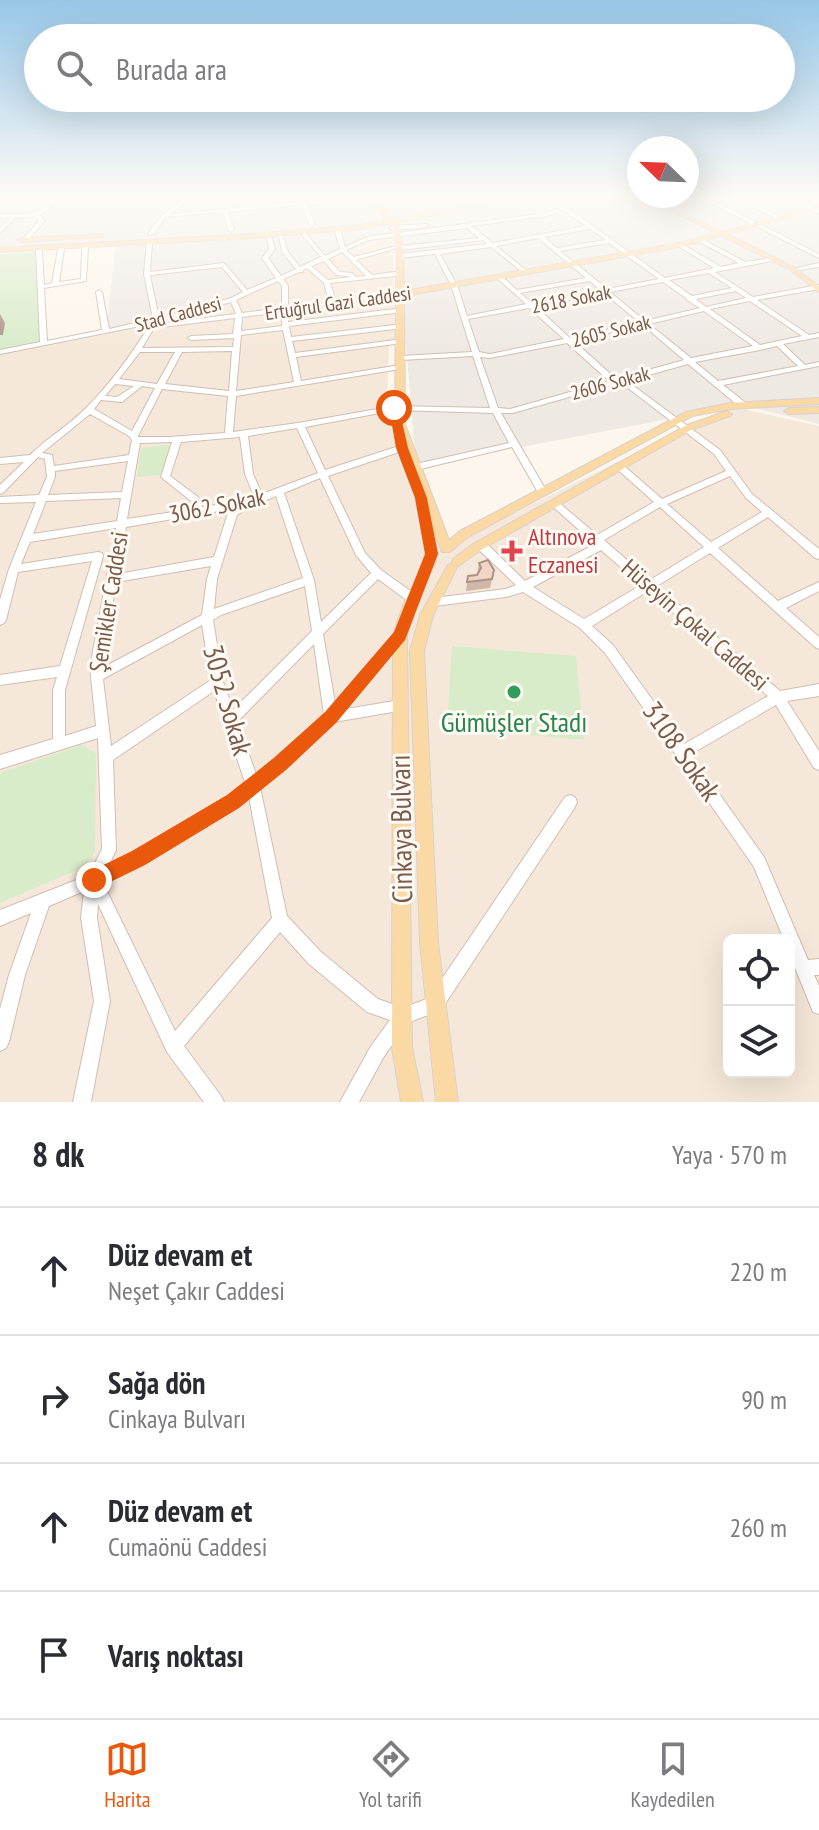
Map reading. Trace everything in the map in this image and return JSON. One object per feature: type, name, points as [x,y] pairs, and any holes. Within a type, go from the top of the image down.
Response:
[{"type":"main road","points":[[29,248],[75,248]]},
{"type":"main road","points":[[40,249],[47,248]]},
{"type":"main road","name":"Ertuğrul Gazi Caddesi","points":[[398,294],[661,248]]},
{"type":"main road","points":[[751,248],[818,286]]},
{"type":"main road","points":[[756,248],[799,268],[818,286]]},
{"type":"main road","points":[[398,250],[394,368],[397,408],[402,448],[421,498],[431,557],[439,569],[454,565],[455,554],[446,549],[404,436],[397,408],[401,358],[398,250]]},
{"type":"main road","points":[[431,557],[464,534],[674,422],[706,410],[819,401]]},
{"type":"main road","name":"Cinkaya Bulvarı","points":[[447,1102],[435,1004],[417,651],[420,633],[434,602],[454,565],[481,545],[688,428],[711,417],[739,412],[819,410]]},
{"type":"main road","name":"Cinkaya Bulvarı","points":[[412,1102],[402,1047],[400,635],[412,598],[431,557]]},
{"type":"street","points":[[42,287],[84,280],[85,248]]},
{"type":"street","points":[[0,491],[34,456],[100,398],[154,323],[147,274],[149,248]]},
{"type":"street","points":[[272,248],[265,258],[285,286],[286,326],[298,384]]},
{"type":"street","points":[[284,248],[301,271]]},
{"type":"street","points":[[316,248],[338,274],[350,274],[354,278]]},
{"type":"street","name":"Stad Caddesi","points":[[154,323],[247,294],[346,248]]},
{"type":"street","points":[[353,259],[410,248]]},
{"type":"street","points":[[398,250],[437,253],[470,248]]},
{"type":"street","points":[[498,248],[525,272]]},
{"type":"street","points":[[556,250],[565,248]]},
{"type":"street","points":[[621,248],[760,348]]},
{"type":"street","points":[[686,248],[720,269]]},
{"type":"street","points":[[715,248],[744,264]]},
{"type":"street","points":[[803,248],[819,256]]},
{"type":"street","points":[[806,250],[813,248]]},
{"type":"street","points":[[40,249],[44,344]]},
{"type":"street","points":[[55,286],[61,249]]},
{"type":"street","points":[[343,250],[370,276]]},
{"type":"street","points":[[556,250],[693,360],[743,405]]},
{"type":"street","points":[[437,253],[454,285],[492,405],[542,492]]},
{"type":"street","name":"2618 Sokak","points":[[465,318],[608,293],[771,259]]},
{"type":"street","points":[[147,274],[222,265],[247,294]]},
{"type":"street","points":[[799,268],[819,265]]},
{"type":"street","points":[[309,267],[327,282],[333,303]]},
{"type":"street","points":[[710,271],[808,337]]},
{"type":"street","points":[[327,282],[395,274]]},
{"type":"street","points":[[499,277],[615,382],[626,383],[717,452],[749,496],[819,555]]},
{"type":"street","points":[[514,292],[591,279]]},
{"type":"street","name":"2605 Sokak","points":[[401,358],[490,356],[571,342],[818,286]]},
{"type":"street","points":[[689,299],[738,289]]},
{"type":"street","points":[[99,292],[106,332]]},
{"type":"street","name":"Ertuğrul Gazi Caddesi","points":[[136,326],[195,323],[398,294]]},
{"type":"street","points":[[229,436],[238,317],[233,299]]},
{"type":"street","name":"Şemikler Caddesi","points":[[82,1102],[102,1001],[89,918],[94,880],[109,850],[104,730],[96,677],[135,438],[159,385],[191,338],[198,309]]},
{"type":"street","points":[[191,338],[236,335],[395,311]]},
{"type":"street","name":"Stad Caddesi","points":[[0,352],[136,326]]},
{"type":"street","points":[[288,339],[395,327]]},
{"type":"street","name":"2606 Sokak","points":[[135,438],[177,441],[229,436],[397,408],[510,411],[693,360],[819,335]]},
{"type":"street","points":[[291,356],[395,342]]},
{"type":"street","points":[[779,344],[803,367]]},
{"type":"street","points":[[137,350],[234,349]]},
{"type":"street","points":[[719,383],[819,364]]},
{"type":"street","points":[[113,381],[232,394],[394,368]]},
{"type":"street","points":[[100,398],[119,400],[142,383]]},
{"type":"street","points":[[67,411],[85,413],[135,438]]},
{"type":"street","points":[[300,426],[323,474],[328,478],[361,555],[377,573],[412,598]]},
{"type":"street","name":"3052 Sokak","points":[[244,434],[249,474],[258,495],[233,513],[216,561],[207,619],[217,682],[253,785],[280,920]]},
{"type":"street","points":[[177,441],[165,477],[195,499],[198,512]]},
{"type":"street","points":[[416,467],[515,444]]},
{"type":"street","name":"3062 Sokak","points":[[26,539],[244,505],[402,448]]},
{"type":"street","points":[[0,461],[49,457],[51,469],[43,498],[14,569],[0,620]]},
{"type":"street","points":[[51,469],[133,457]]},
{"type":"street","points":[[619,466],[819,644]]},
{"type":"street","points":[[434,602],[506,593],[524,587],[660,503],[731,472]]},
{"type":"street","points":[[280,493],[309,580],[331,717]]},
{"type":"street","points":[[0,500],[126,495]]},
{"type":"street","name":"Hüseyin Çokal Caddesi","points":[[554,503],[778,697],[819,763]]},
{"type":"street","points":[[584,625],[769,512]]},
{"type":"street","name":"3108 Sokak","points":[[481,545],[524,587],[584,625],[609,649],[684,751],[759,862],[811,967],[819,1006]]},
{"type":"street","points":[[14,569],[98,556],[59,690],[59,744]]},
{"type":"street","points":[[112,579],[216,561]]},
{"type":"street","points":[[232,719],[377,573]]},
{"type":"street","points":[[96,677],[217,612],[309,580]]},
{"type":"street","points":[[777,607],[819,586]]},
{"type":"street","points":[[0,918],[139,858],[233,802],[331,717],[400,635]]},
{"type":"street","points":[[0,680],[65,671]]},
{"type":"street","points":[[106,757],[217,682]]},
{"type":"street","points":[[684,751],[778,697],[819,690]]},
{"type":"street","points":[[331,717],[400,706]]},
{"type":"street","points":[[0,762],[104,730]]},
{"type":"street","points":[[349,1102],[377,1052],[403,1016],[435,1004],[570,802]]},
{"type":"street","points":[[94,880],[173,1046],[215,1102]]},
{"type":"street","points":[[0,1042],[17,975],[44,899]]},
{"type":"street","points":[[173,1046],[280,920],[315,958],[373,1006],[403,1016]]},
{"type":"shaded area","points":[[115,248],[359,248],[233,299],[106,332]]},
{"type":"shaded area","points":[[361,248],[393,248],[395,342],[389,346],[387,401],[394,408],[432,554],[730,406],[819,426],[819,1102],[0,1102],[0,349],[106,332],[281,280]]},
{"type":"shaded area","points":[[398,248],[819,248],[819,424],[743,405],[416,467]]},
{"type":"green space","points":[[39,251],[44,344],[0,352],[0,254]]},
{"type":"green space","points":[[172,446],[162,475],[137,477],[141,448]]},
{"type":"green space","name":"Gümüşler Stadı","points":[[452,646],[576,656],[584,740],[447,728]]},
{"type":"green space","points":[[81,745],[96,753],[95,852],[84,867],[0,903],[0,773]]},
{"type":"building","points":[[488,560],[494,570],[492,579],[467,582],[468,576],[477,575],[481,568],[479,563]]},
{"type":"place","name":"Altınova Eczanesi","points":[[512,551]]},
{"type":"place","name":"Gümüşler Stadı","points":[[514,692]]},
{"type":"route","points":[[94,880],[139,858],[233,802],[331,717],[400,635],[410,603],[432,554],[421,498],[397,432],[394,408]]}]
